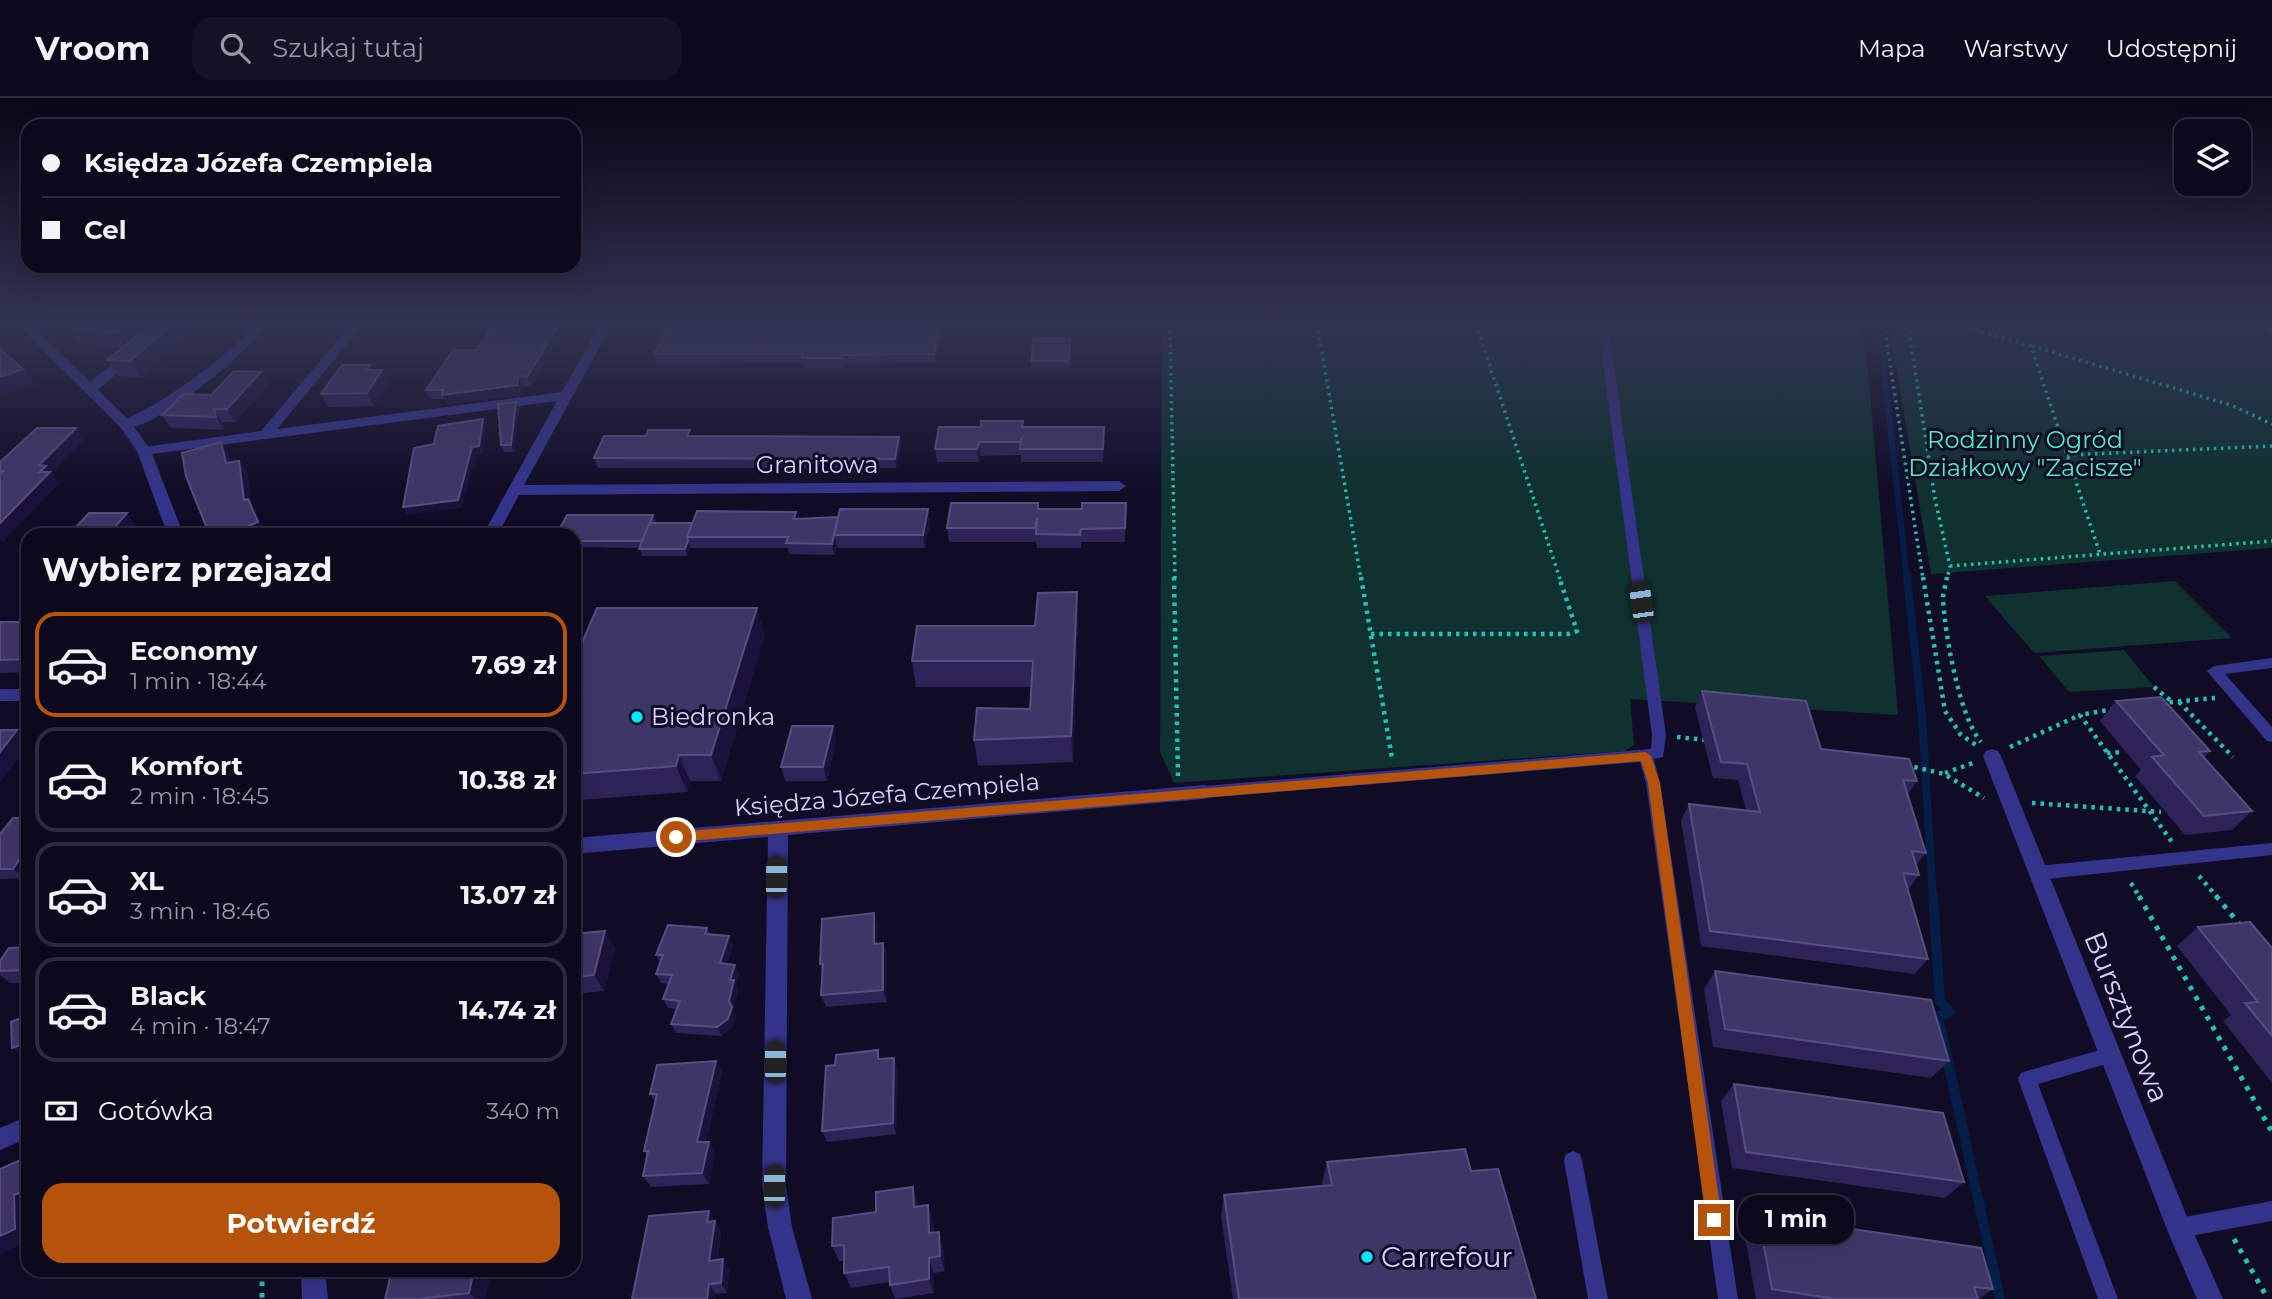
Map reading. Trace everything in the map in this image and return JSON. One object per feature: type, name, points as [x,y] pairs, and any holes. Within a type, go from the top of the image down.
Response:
[{"type":"street","points":[[79,380],[126,425],[144,451],[173,528]]},
{"type":"street","points":[[89,390],[101,380]]},
{"type":"street","points":[[126,425],[156,411],[200,380]]},
{"type":"street","points":[[265,435],[311,380]]},
{"type":"street","points":[[494,528],[576,380]]},
{"type":"street","points":[[144,451],[568,396]]},
{"type":"street","name":"Granitowa","points":[[515,490],[1119,486]]},
{"type":"street","points":[[0,695],[21,695]]},
{"type":"street","name":"Bursztynowa","points":[[1992,755],[2179,1228],[2210,1299]]},
{"type":"street","name":"Księdza Józefa Czempiela","points":[[581,845],[1204,792]]},
{"type":"street","points":[[779,828],[776,877],[774,1186],[780,1227],[799,1299]]},
{"type":"street","points":[[0,1139],[21,1130]]},
{"type":"street","points":[[313,1277],[315,1299]]},
{"type":"lane","points":[[1204,792],[1658,753],[1659,735],[1610,380]]},
{"type":"lane","points":[[2272,663],[2214,671],[2272,737]]},
{"type":"lane","points":[[1646,756],[1654,783],[1728,1299]]},
{"type":"lane","points":[[2038,873],[2272,849]]},
{"type":"lane","points":[[2108,1299],[2027,1079],[2110,1055]]},
{"type":"lane","points":[[1573,1160],[1598,1299]]},
{"type":"lane","points":[[2179,1228],[2272,1211]]},
{"type":"path","points":[[1171,380],[1175,682],[1180,794]]},
{"type":"path","points":[[1328,380],[1397,777]]},
{"type":"path","points":[[1371,634],[1568,634],[1577,631],[1494,380]]},
{"type":"path","points":[[1892,380],[1945,711],[1961,735],[1992,755]]},
{"type":"path","points":[[1917,380],[1935,499],[1951,566],[1943,596],[1956,677],[1971,730],[1992,755]]},
{"type":"path","points":[[2042,380],[2100,554]]},
{"type":"path","points":[[2146,380],[2231,405],[2272,424]]},
{"type":"path","points":[[2067,455],[2272,446]]},
{"type":"path","points":[[1951,566],[2272,541]]},
{"type":"path","points":[[2154,687],[2172,702]]},
{"type":"path","points":[[2158,704],[2237,698]]},
{"type":"path","points":[[2179,701],[2233,757]]},
{"type":"path","points":[[1944,774],[2080,715],[2117,708]]},
{"type":"path","points":[[2080,715],[2184,858],[2246,931]]},
{"type":"path","points":[[1659,735],[1711,741]]},
{"type":"path","points":[[2107,752],[2123,752]]},
{"type":"path","points":[[1897,764],[1944,774],[2013,810],[2161,812]]},
{"type":"path","points":[[2120,864],[2272,1132]]},
{"type":"path","points":[[2224,1220],[2268,1299]]},
{"type":"path","points":[[262,1277],[262,1299]]},
{"type":"green space","points":[[1162,380],[1869,380],[1898,715],[1630,699],[1634,745],[1625,751],[1174,783],[1160,752]]},
{"type":"green space","name":"Rodzinny Ogród Działkowy \"Zacisze\"","points":[[1898,380],[2272,380],[2272,548],[1931,574]]},
{"type":"green space","points":[[2175,581],[2232,638],[2034,653],[1985,596]]},
{"type":"green space","points":[[2124,650],[2154,687],[2069,692],[2039,656]]},
{"type":"building","points":[[225,380],[254,380],[227,409],[214,409],[216,417],[162,415],[183,394],[211,395]]},
{"type":"building","points":[[331,380],[375,380],[367,393],[321,394]]},
{"type":"building","points":[[433,380],[518,380],[517,385],[442,395],[443,390],[426,390]]},
{"type":"building","points":[[516,402],[511,445],[501,445],[498,404]]},
{"type":"building","points":[[483,419],[479,446],[472,447],[458,500],[403,507],[414,448],[434,444],[438,426]]},
{"type":"building","points":[[981,421],[1023,421],[1022,427],[1104,427],[1103,449],[1020,449],[1021,442],[979,442],[977,449],[935,449],[939,427],[981,427]]},
{"type":"building","points":[[37,428],[76,428],[39,465],[46,466],[40,472],[50,472],[0,523],[0,474],[3,471],[0,471],[0,462]]},
{"type":"building","points":[[648,430],[690,430],[687,436],[899,437],[895,459],[594,458],[604,436],[646,436]]},
{"type":"building","points":[[221,442],[226,463],[239,461],[244,500],[248,499],[258,522],[244,528],[207,528],[186,476],[182,453]]},
{"type":"building","points":[[951,503],[1038,503],[1038,509],[1082,509],[1082,503],[1126,503],[1125,528],[1081,529],[1080,535],[1036,534],[1037,518],[1035,528],[947,528]]},
{"type":"building","points":[[840,509],[928,509],[923,535],[834,535]]},
{"type":"building","points":[[697,511],[796,512],[794,519],[838,517],[832,544],[786,543],[788,537],[687,537]]},
{"type":"building","points":[[89,513],[127,513],[114,528],[75,528]]},
{"type":"building","points":[[567,515],[653,515],[650,523],[692,523],[685,549],[639,549],[649,524],[642,541],[581,541],[581,528],[560,528]]},
{"type":"building","points":[[1077,592],[1071,736],[974,740],[977,708],[1030,709],[1033,661],[912,661],[917,626],[1035,626],[1038,593]]},
{"type":"building","points":[[597,608],[757,608],[711,755],[679,755],[676,766],[581,773],[581,645]]},
{"type":"building","points":[[0,622],[21,622],[21,659],[0,660]]},
{"type":"building","points":[[1702,691],[1806,701],[1821,749],[1909,759],[1917,781],[1903,780],[1926,853],[1912,851],[1919,875],[1903,873],[1928,959],[1710,931],[1689,804],[1760,812],[1747,764],[1721,762]]},
{"type":"building","points":[[2161,697],[2210,751],[2199,752],[2252,811],[2204,816],[2152,757],[2164,755],[2116,701]]},
{"type":"building","points":[[792,726],[833,726],[823,767],[781,767]]},
{"type":"building","points":[[0,730],[17,730],[0,752]]},
{"type":"building","points":[[13,818],[21,818],[21,857],[13,869],[0,869],[0,834]]},
{"type":"building","points":[[874,913],[874,944],[883,943],[883,990],[821,995],[822,919]]},
{"type":"building","points":[[2250,922],[2272,948],[2272,1036],[2245,1003],[2258,1002],[2198,927]]},
{"type":"building","points":[[668,925],[707,928],[705,934],[729,936],[720,963],[735,965],[730,980],[734,980],[729,1001],[732,1007],[728,1019],[717,1027],[671,1024],[680,1001],[663,999],[672,975],[656,974],[663,955],[656,955]]},
{"type":"building","points":[[605,931],[594,975],[581,976],[581,933]]},
{"type":"building","points":[[21,947],[21,970],[0,971],[0,961],[9,948]]},
{"type":"building","points":[[1715,971],[1931,1000],[1949,1061],[1725,1029]]},
{"type":"building","points":[[21,1018],[21,1045],[12,1048],[11,1022]]},
{"type":"building","points":[[878,1050],[878,1059],[894,1058],[893,1123],[822,1131],[826,1066],[835,1065],[836,1055]]},
{"type":"building","points":[[716,1061],[697,1142],[709,1142],[702,1173],[643,1176],[648,1151],[644,1151],[657,1094],[650,1094],[657,1065]]},
{"type":"building","points":[[1734,1084],[1943,1113],[1964,1182],[1746,1152]]},
{"type":"building","name":"Carrefour","points":[[1465,1149],[1471,1171],[1498,1169],[1536,1299],[1239,1299],[1224,1195],[1332,1185],[1327,1162]]},
{"type":"building","points":[[21,1160],[21,1192],[14,1195],[15,1229],[0,1236],[0,1169]]},
{"type":"building","points":[[913,1187],[914,1207],[928,1205],[929,1233],[939,1232],[940,1256],[929,1258],[929,1279],[890,1285],[889,1267],[844,1273],[844,1245],[832,1246],[833,1218],[876,1212],[876,1192]]},
{"type":"building","points":[[709,1211],[707,1222],[715,1221],[709,1261],[723,1259],[721,1283],[709,1284],[707,1299],[632,1299],[649,1216]]},
{"type":"building","points":[[1758,1215],[1981,1248],[1993,1289],[1974,1287],[1978,1299],[1835,1299],[1772,1289]]},
{"type":"building","points":[[390,1277],[472,1277],[469,1293],[418,1299],[385,1299]]},
{"type":"waterway","points":[[1885,380],[1907,579]]},
{"type":"waterway","points":[[1907,577],[1922,717],[1933,898]]},
{"type":"waterway","points":[[1933,896],[1940,1002],[1950,1012],[1938,1016],[2000,1299]]},
{"type":"place","name":"Biedronka","points":[[637,717]]},
{"type":"place","name":"Carrefour","points":[[1367,1257]]},
{"type":"route","points":[[676,837],[1646,756],[1654,783],[1714,1220]]}]
